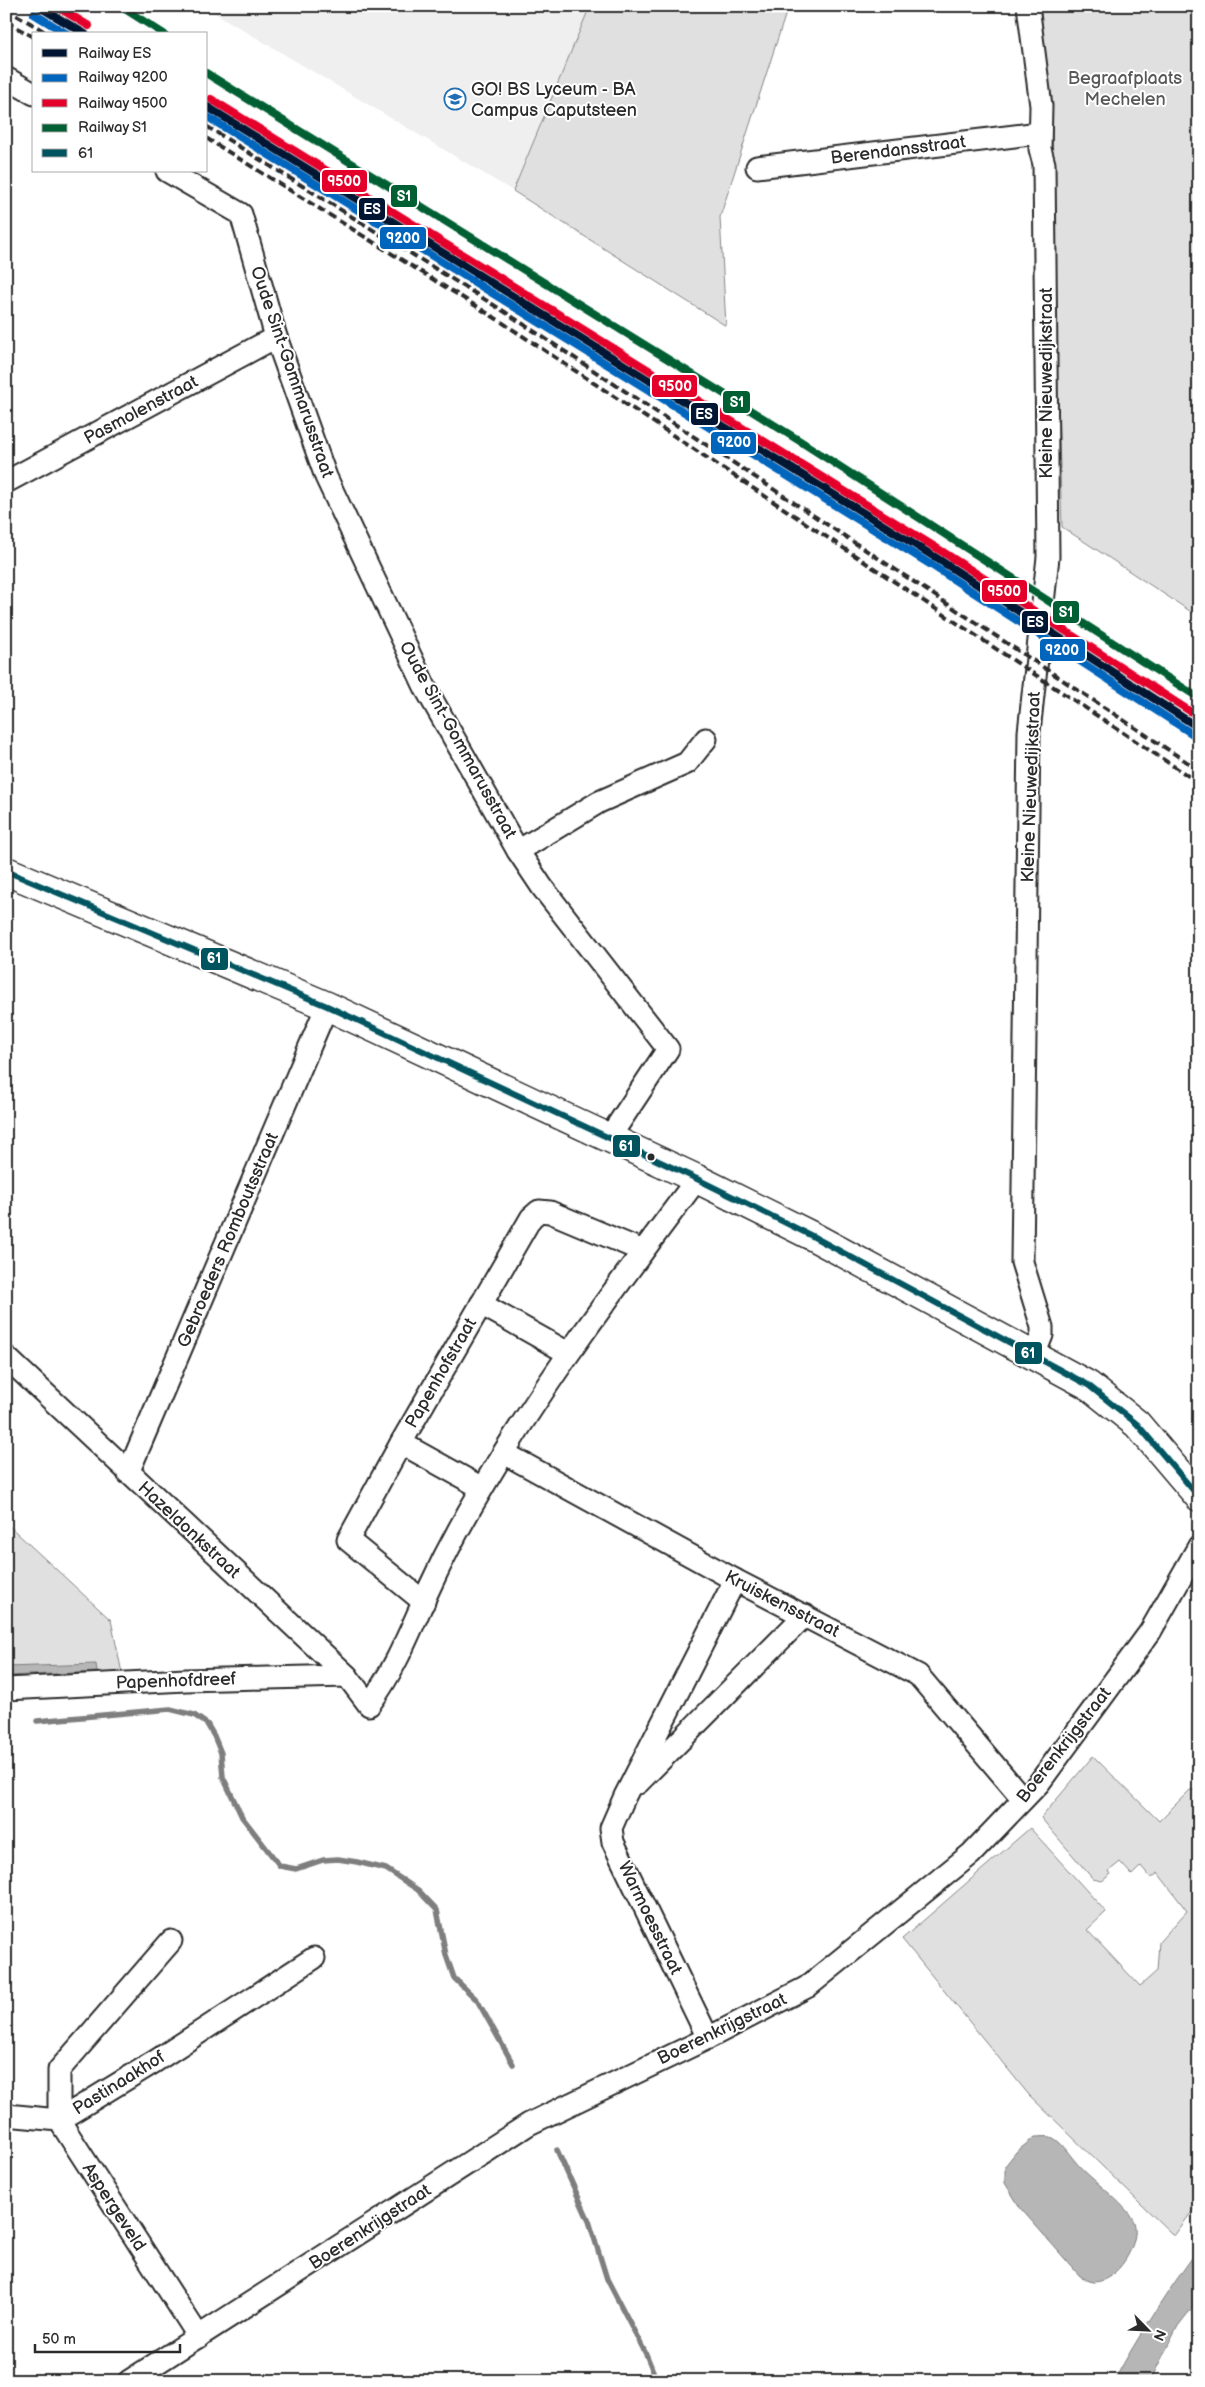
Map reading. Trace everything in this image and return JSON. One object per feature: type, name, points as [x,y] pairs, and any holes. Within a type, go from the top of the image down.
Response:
[{"type":"main road","points":[[6,871],[327,1006],[697,1179],[812,1236],[1088,1385],[1137,1424],[1199,1497]]},
{"type":"street","name":"Kleine Nieuwedijkstraat","points":[[1028,6],[1040,106],[1039,132],[1044,164],[1048,557],[1029,732],[1022,1262],[1042,1327],[1042,1335],[1034,1355]]},
{"type":"street","points":[[6,78],[32,93]]},
{"type":"street","name":"Berendansstraat","points":[[757,167],[1039,132]]},
{"type":"street","name":"Oude Sint-Gommarusstraat","points":[[169,172],[241,214],[276,337],[326,477],[426,689],[518,850],[548,895],[668,1049],[608,1138]]},
{"type":"street","name":"Pasmolenstraat","points":[[6,482],[276,337]]},
{"type":"street","points":[[518,850],[599,802],[687,763],[706,739]]},
{"type":"street","name":"Gebroeders Romboutsstraat","points":[[128,1473],[327,1006]]},
{"type":"street","points":[[424,1602],[482,1488],[504,1453],[568,1354],[697,1179]]},
{"type":"street","name":"Papenhofstraat","points":[[424,1602],[348,1540],[401,1443],[531,1218],[539,1211],[550,1212],[644,1251]]},
{"type":"street","name":"Papenhofstraat","points":[[481,1304],[568,1354]]},
{"type":"street","name":"Hazeldonkstraat","points":[[6,1358],[347,1676],[369,1705],[386,1681],[424,1602]]},
{"type":"street","name":"Papenhofstraat","points":[[401,1443],[482,1488]]},
{"type":"street","name":"Kruiskensstraat","points":[[504,1453],[735,1580],[918,1675],[1024,1799]]},
{"type":"street","name":"Boerenkrijgstraat","points":[[129,2381],[529,2124],[708,2038],[808,1986],[971,1854],[1039,1783],[1150,1632],[1199,1546]]},
{"type":"street","name":"Warmoesstraat","points":[[708,2038],[613,1842],[611,1828],[625,1796],[735,1580]]},
{"type":"street","name":"Warmoesstraat","points":[[625,1796],[805,1615]]},
{"type":"street","name":"Papenhofdreef","points":[[6,1689],[186,1680],[347,1676]]},
{"type":"street","name":"Pastinaakhof","points":[[59,2120],[59,2070],[171,1941]]},
{"type":"street","name":"Pastinaakhof","points":[[59,2120],[154,2062],[314,1958]]},
{"type":"street","points":[[6,2115],[59,2120]]},
{"type":"street","name":"Aspergeveld","points":[[59,2120],[199,2337]]},
{"type":"shaded area","name":"GO! BS Lyceum - BA Campus Caputsteen","points":[[203,6],[590,6],[513,191]]},
{"type":"shaded area","points":[[96,1664],[97,1672],[6,1676],[6,1667]]},
{"type":"shaded area","points":[[1035,2137],[1051,2137],[1058,2141],[1081,2168],[1124,2207],[1134,2222],[1134,2240],[1130,2250],[1119,2269],[1111,2276],[1092,2282],[1080,2276],[1021,2209],[1005,2183],[1005,2166],[1016,2152]]},
{"type":"shaded area","points":[[1199,2248],[1199,2299],[1178,2326],[1150,2381],[1114,2381],[1154,2313]]},
{"type":"green space","points":[[590,6],[764,6],[786,13],[720,217],[726,326],[513,191]]},
{"type":"green space","name":"Begraafplaats Mechelen","points":[[1040,6],[1199,6],[1199,617],[1062,527],[1055,318],[1052,108]]},
{"type":"green space","points":[[6,1523],[111,1620],[122,1673],[6,1678]]},
{"type":"green space","points":[[1093,1756],[1159,1821],[1190,1790],[1199,1790],[1199,2202],[1174,2236],[1029,2095],[902,1939],[1030,1828],[1106,1912],[1087,1930],[1140,1986],[1157,1971],[1159,1942],[1187,1911],[1158,1873],[1151,1878],[1141,1866],[1132,1875],[1120,1862],[1109,1871],[1111,1874],[1102,1881],[1093,1879],[1041,1818]]},
{"type":"waterway","points":[[37,1721],[170,1709],[194,1715],[207,1724],[221,1753],[223,1777],[242,1817],[280,1866],[296,1869],[323,1860],[338,1859],[386,1869],[418,1890],[437,1910],[446,1955],[454,1978],[477,2000],[513,2064]]},
{"type":"waterway","points":[[557,2150],[589,2221],[607,2279],[646,2354],[657,2381]]},
{"type":"waterway","points":[[1188,2381],[1190,2377]]},
{"type":"railway","points":[[6,9],[46,32]]},
{"type":"railway","points":[[6,22],[32,36]]},
{"type":"railway","points":[[208,127],[505,312],[1199,770]]},
{"type":"railway","points":[[208,139],[500,321],[1199,783]]},
{"type":"rail line","name":"ES","points":[[38,6],[82,32]]},
{"type":"rail line","name":"9500","points":[[56,6],[89,26]]},
{"type":"rail line","name":"S1","points":[[120,6],[161,32]]},
{"type":"rail line","name":"9200","points":[[34,14],[64,32]]},
{"type":"rail line","name":"S1","points":[[208,74],[800,441],[1199,698]]},
{"type":"rail line","name":"9500","points":[[211,99],[943,552],[1199,717]]},
{"type":"rail line","name":"ES","points":[[208,107],[938,559],[1199,728]]},
{"type":"rail line","name":"9200","points":[[208,117],[933,566],[1194,735]]},
{"type":"transit line","name":"61","points":[[6,871],[327,1006],[697,1179],[812,1236],[1088,1385],[1137,1424],[1199,1497]]},
{"type":"place","name":"GO! BS Lyceum - BA Campus Caputsteen","points":[[455,99]]}]
